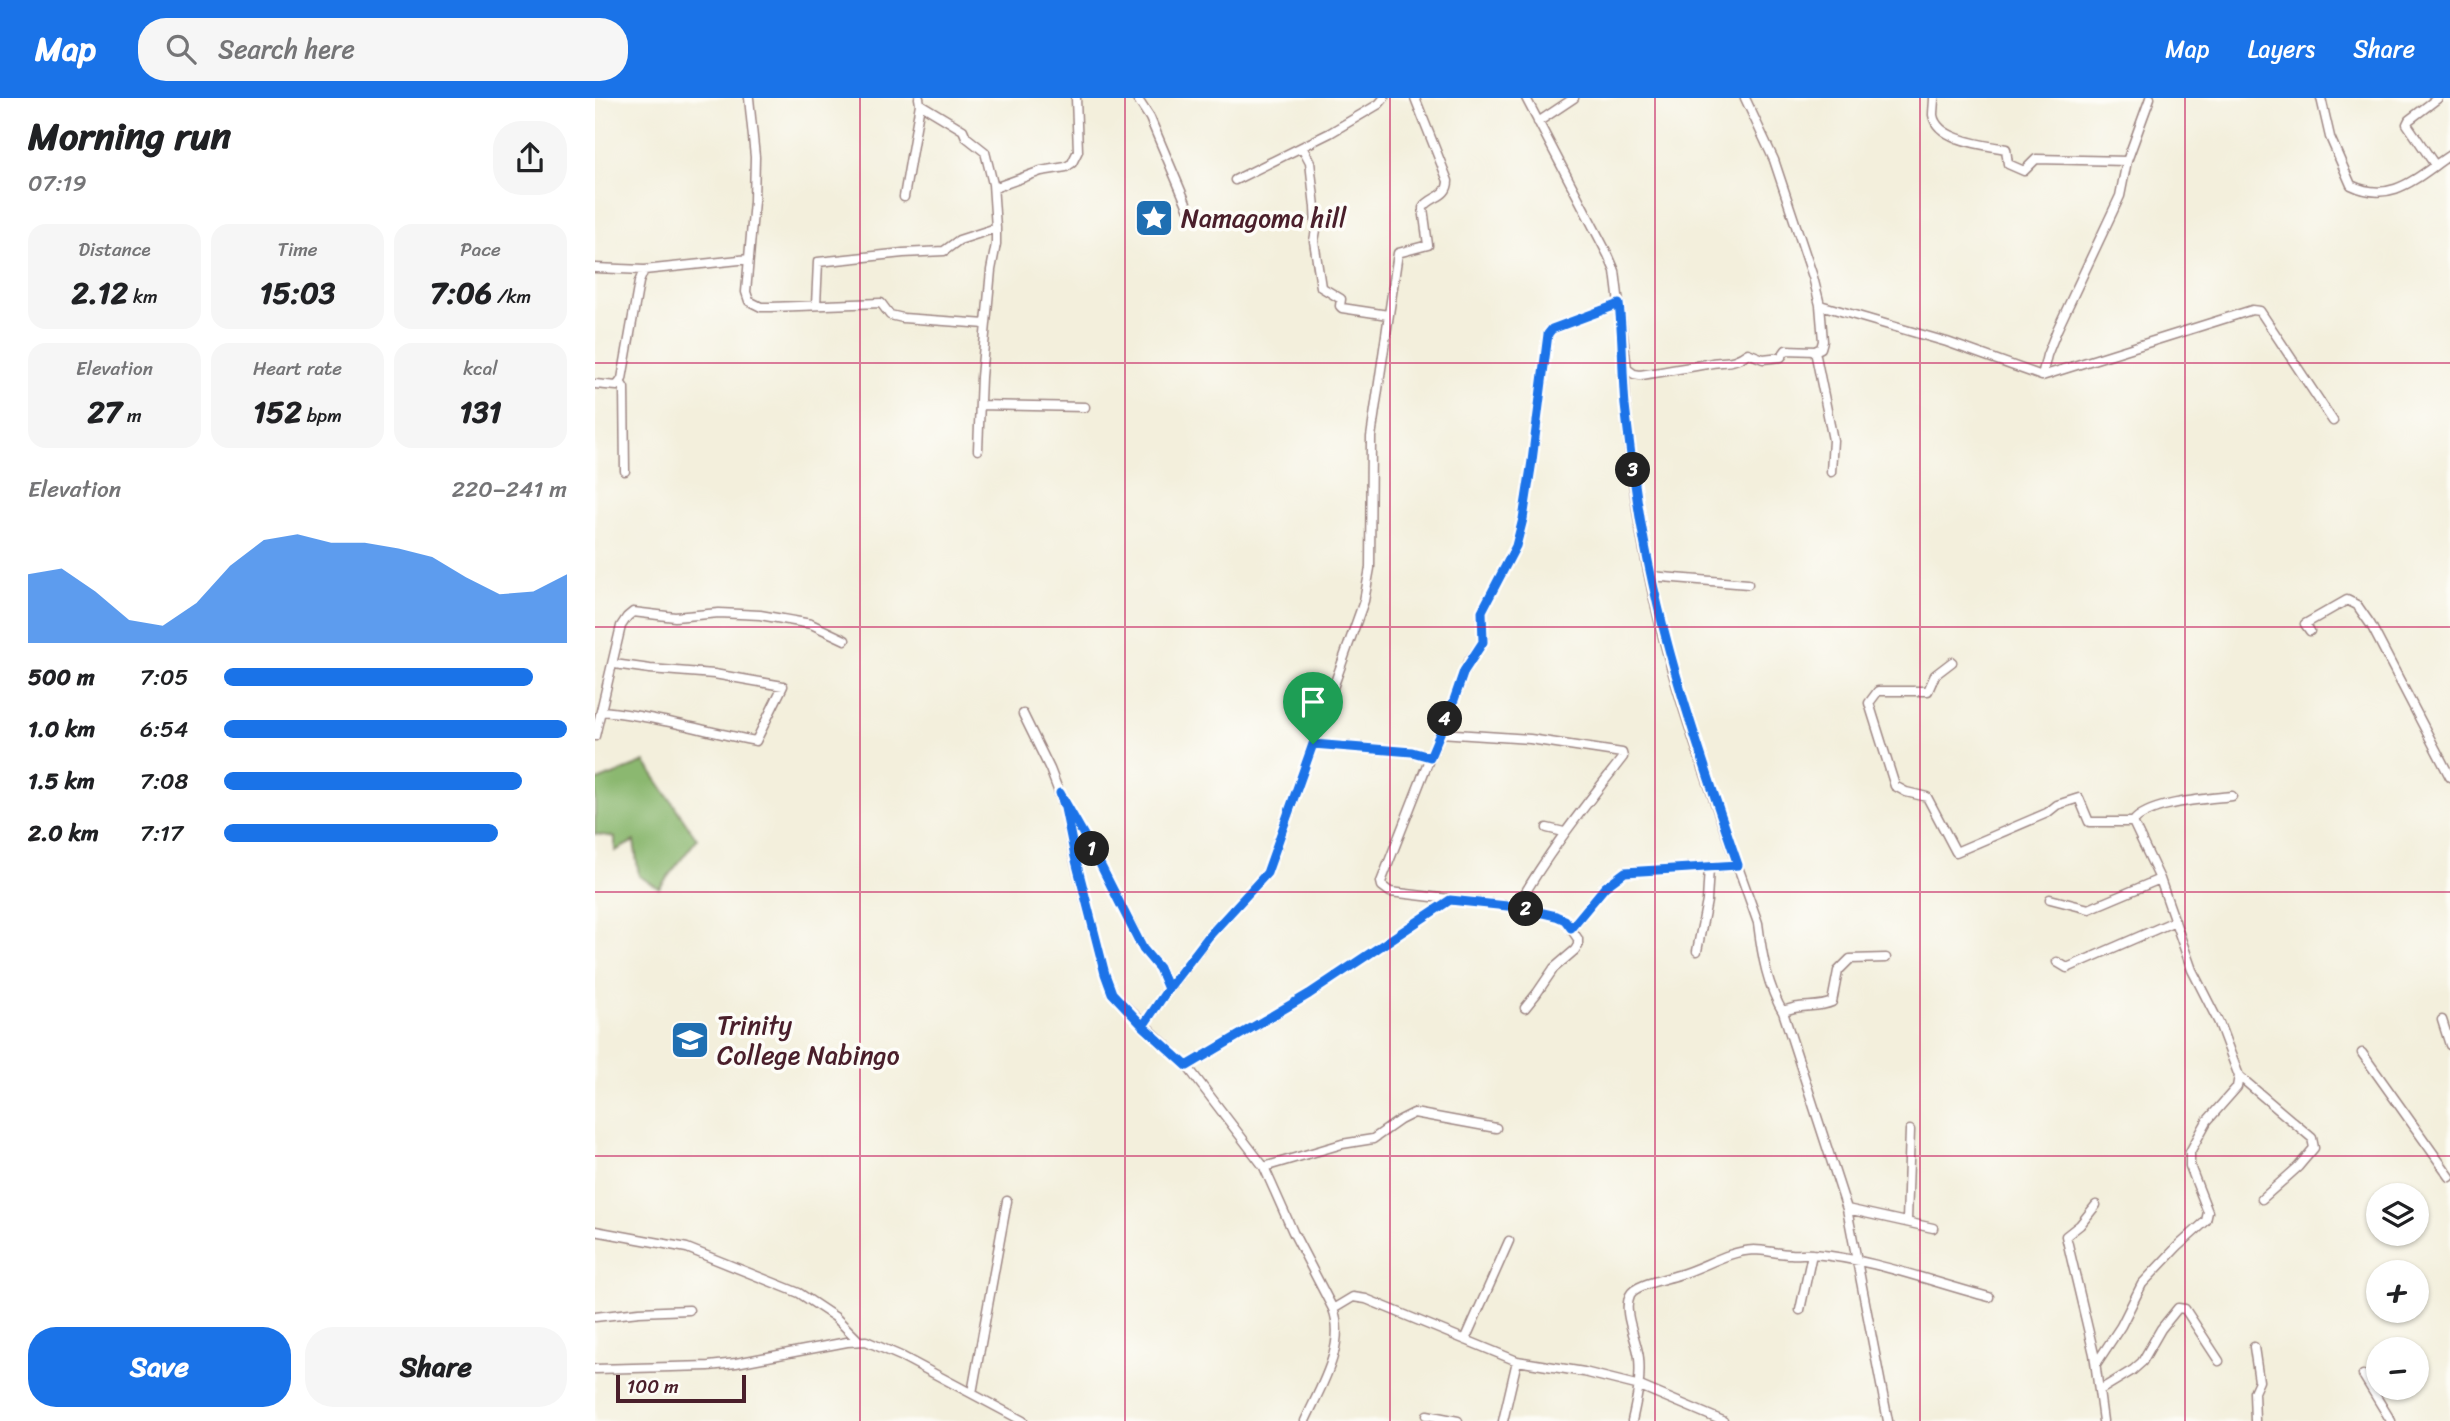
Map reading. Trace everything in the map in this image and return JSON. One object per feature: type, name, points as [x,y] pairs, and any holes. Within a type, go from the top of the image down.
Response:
[{"type":"street","points":[[749,98],[755,157],[746,298],[753,304],[771,307],[881,303],[890,315],[903,318],[986,324]]},
{"type":"street","points":[[994,188],[1072,163],[1078,151],[1076,98]]},
{"type":"street","points":[[1137,98],[1150,118],[1189,210]]},
{"type":"street","points":[[1235,180],[1303,147],[1369,110],[1384,98]]},
{"type":"street","points":[[1143,1026],[1209,936],[1267,873],[1364,601],[1370,568],[1371,437],[1398,253],[1427,246],[1423,208],[1426,203],[1444,193],[1448,186],[1415,98]]},
{"type":"street","points":[[1526,98],[1615,271],[1627,369],[1640,375],[1681,371],[1708,363],[1737,362],[1748,353],[1763,359],[1781,357],[1786,350],[1815,351],[1821,348],[1823,341],[1820,305],[1813,276],[1774,160],[1745,98]]},
{"type":"street","points":[[1538,122],[1574,98]]},
{"type":"street","points":[[1934,98],[1933,115],[1943,131],[1954,138],[2006,149],[2008,164],[2024,171],[2036,159],[2127,161]]},
{"type":"street","points":[[2042,376],[2057,330],[2120,197],[2127,161],[2150,98]]},
{"type":"street","points":[[2321,98],[2330,137],[2351,185],[2363,191],[2394,191],[2409,184],[2450,155]]},
{"type":"street","points":[[2435,164],[2407,124],[2438,98]]},
{"type":"street","points":[[904,197],[919,101],[963,130],[966,137],[985,152],[994,188],[996,244],[986,324],[978,450]]},
{"type":"street","points":[[1303,147],[1310,162],[1315,207],[1314,241],[1321,287],[1341,299],[1342,308],[1388,316]]},
{"type":"street","points":[[816,305],[818,262],[944,251],[959,240],[996,228]]},
{"type":"street","points":[[595,268],[644,270],[749,259]]},
{"type":"street","points":[[595,384],[617,386],[620,382],[639,282],[644,270]]},
{"type":"street","points":[[1524,1008],[1554,968],[1575,950],[1578,939],[1565,920],[1517,907],[1390,891],[1382,886],[1381,882],[1464,671],[1483,642],[1482,611],[1516,546],[1532,461],[1548,334],[1552,329],[1619,304]]},
{"type":"street","points":[[1820,305],[1947,342],[2042,376],[2252,310],[2260,311],[2333,421]]},
{"type":"street","points":[[1623,334],[1625,403],[1635,486],[1661,629],[1683,707],[1758,923],[1763,959],[1774,998],[1784,1014],[1847,1209],[1865,1315],[1888,1421]]},
{"type":"street","points":[[1815,351],[1833,440],[1831,471]]},
{"type":"street","points":[[620,382],[624,388],[625,471]]},
{"type":"street","points":[[980,405],[1085,407]]},
{"type":"street","points":[[1650,576],[1748,584]]},
{"type":"street","points":[[2310,631],[2305,624],[2347,600],[2357,605],[2383,647],[2450,777]]},
{"type":"street","points":[[595,736],[621,626],[633,612],[675,617],[719,613],[760,615],[811,624],[845,640]]},
{"type":"street","points":[[1952,662],[1935,675],[1927,691],[1878,691],[1869,703],[1895,786],[1927,797],[1956,852],[2047,813],[2057,805],[2079,798],[2089,822],[2133,822]]},
{"type":"street","points":[[602,710],[642,715],[755,741],[783,686],[714,674],[614,663]]},
{"type":"street","points":[[1023,714],[1060,793],[1143,949],[1159,968],[1168,989]]},
{"type":"street","points":[[1440,733],[1530,739],[1622,753],[1623,757],[1564,832],[1517,907]]},
{"type":"street","points":[[1313,744],[1412,752],[1430,757]]},
{"type":"street","points":[[1060,793],[1112,993],[1187,1066],[1264,1167],[1338,1321],[1338,1333],[1328,1370],[1305,1421]]},
{"type":"street","points":[[2133,822],[2139,814],[2189,800],[2232,796]]},
{"type":"street","points":[[2133,822],[2160,879],[2192,970],[2219,1023],[2239,1076],[2312,1138],[2314,1148],[2298,1167],[2262,1199]]},
{"type":"street","points":[[1547,828],[1564,832]]},
{"type":"street","points":[[1571,928],[1605,887],[1625,872],[1738,865]]},
{"type":"street","points":[[1697,951],[1707,901],[1709,867]]},
{"type":"street","points":[[2050,899],[2089,909],[2160,879]]},
{"type":"street","points":[[1187,1066],[1309,994],[1450,900]]},
{"type":"street","points":[[2057,962],[2067,968],[2175,921]]},
{"type":"street","points":[[1784,1014],[1785,1009],[1832,1002],[1838,971],[1850,959],[1886,958]]},
{"type":"street","points":[[2442,1020],[2450,1045]]},
{"type":"street","points":[[2362,1053],[2450,1177]]},
{"type":"street","points":[[2096,1364],[2121,1326],[2142,1284],[2206,1221],[2208,1212],[2190,1166],[2190,1152],[2207,1121],[2237,1087],[2239,1076]]},
{"type":"street","points":[[1264,1167],[1342,1144],[1373,1139],[1400,1119],[1414,1113],[1496,1129]]},
{"type":"street","points":[[1907,1221],[1910,1130]]},
{"type":"street","points":[[972,1393],[1007,1201]]},
{"type":"street","points":[[2096,1205],[2080,1225],[2066,1236],[2096,1364],[2103,1421]]},
{"type":"street","points":[[1847,1209],[1933,1228]]},
{"type":"street","points":[[595,1231],[687,1248],[799,1293],[835,1317],[858,1340]]},
{"type":"street","points":[[1465,1340],[1509,1241]]},
{"type":"street","points":[[1632,1421],[1640,1386],[1639,1354],[1628,1313],[1632,1292],[1737,1253],[1754,1250],[1794,1255],[1812,1254],[1858,1262],[1989,1297]]},
{"type":"street","points":[[1800,1310],[1812,1254]]},
{"type":"street","points":[[1333,1309],[1353,1297],[1366,1298],[1517,1361],[1584,1372],[1640,1386],[1723,1421]]},
{"type":"street","points":[[2100,1390],[2133,1370],[2148,1355],[2161,1328],[2178,1308],[2185,1309],[2219,1361]]},
{"type":"street","points":[[595,1317],[689,1310]]},
{"type":"street","points":[[595,1369],[736,1363],[858,1340],[880,1346],[1023,1421]]},
{"type":"street","points":[[2254,1347],[2259,1381],[2254,1392],[2255,1421]]},
{"type":"street","points":[[1503,1421],[1517,1361]]},
{"type":"street","points":[[2363,1375],[2391,1421]]},
{"type":"street","points":[[1427,1415],[1458,1421]]},
{"type":"green space","points":[[645,762],[697,839],[659,888],[639,876],[634,841],[615,851],[615,837],[595,834],[595,782]]},
{"type":"place","name":"Namagoma hill","points":[[1154,218]]},
{"type":"place","name":"Trinity College Nabingo","points":[[690,1040]]},
{"type":"route","points":[[1313,744],[1267,873],[1209,936],[1143,1026],[1112,993],[1105,974],[1060,793],[1143,949],[1159,968],[1168,989],[1143,1026],[1187,1066],[1309,994],[1450,900],[1517,907],[1556,916],[1565,920],[1571,928],[1605,887],[1625,872],[1738,865],[1683,707],[1661,629],[1635,486],[1625,403],[1623,334],[1619,304],[1552,329],[1548,334],[1532,461],[1516,546],[1482,611],[1483,642],[1467,664],[1430,757],[1412,752],[1313,744]]}]
